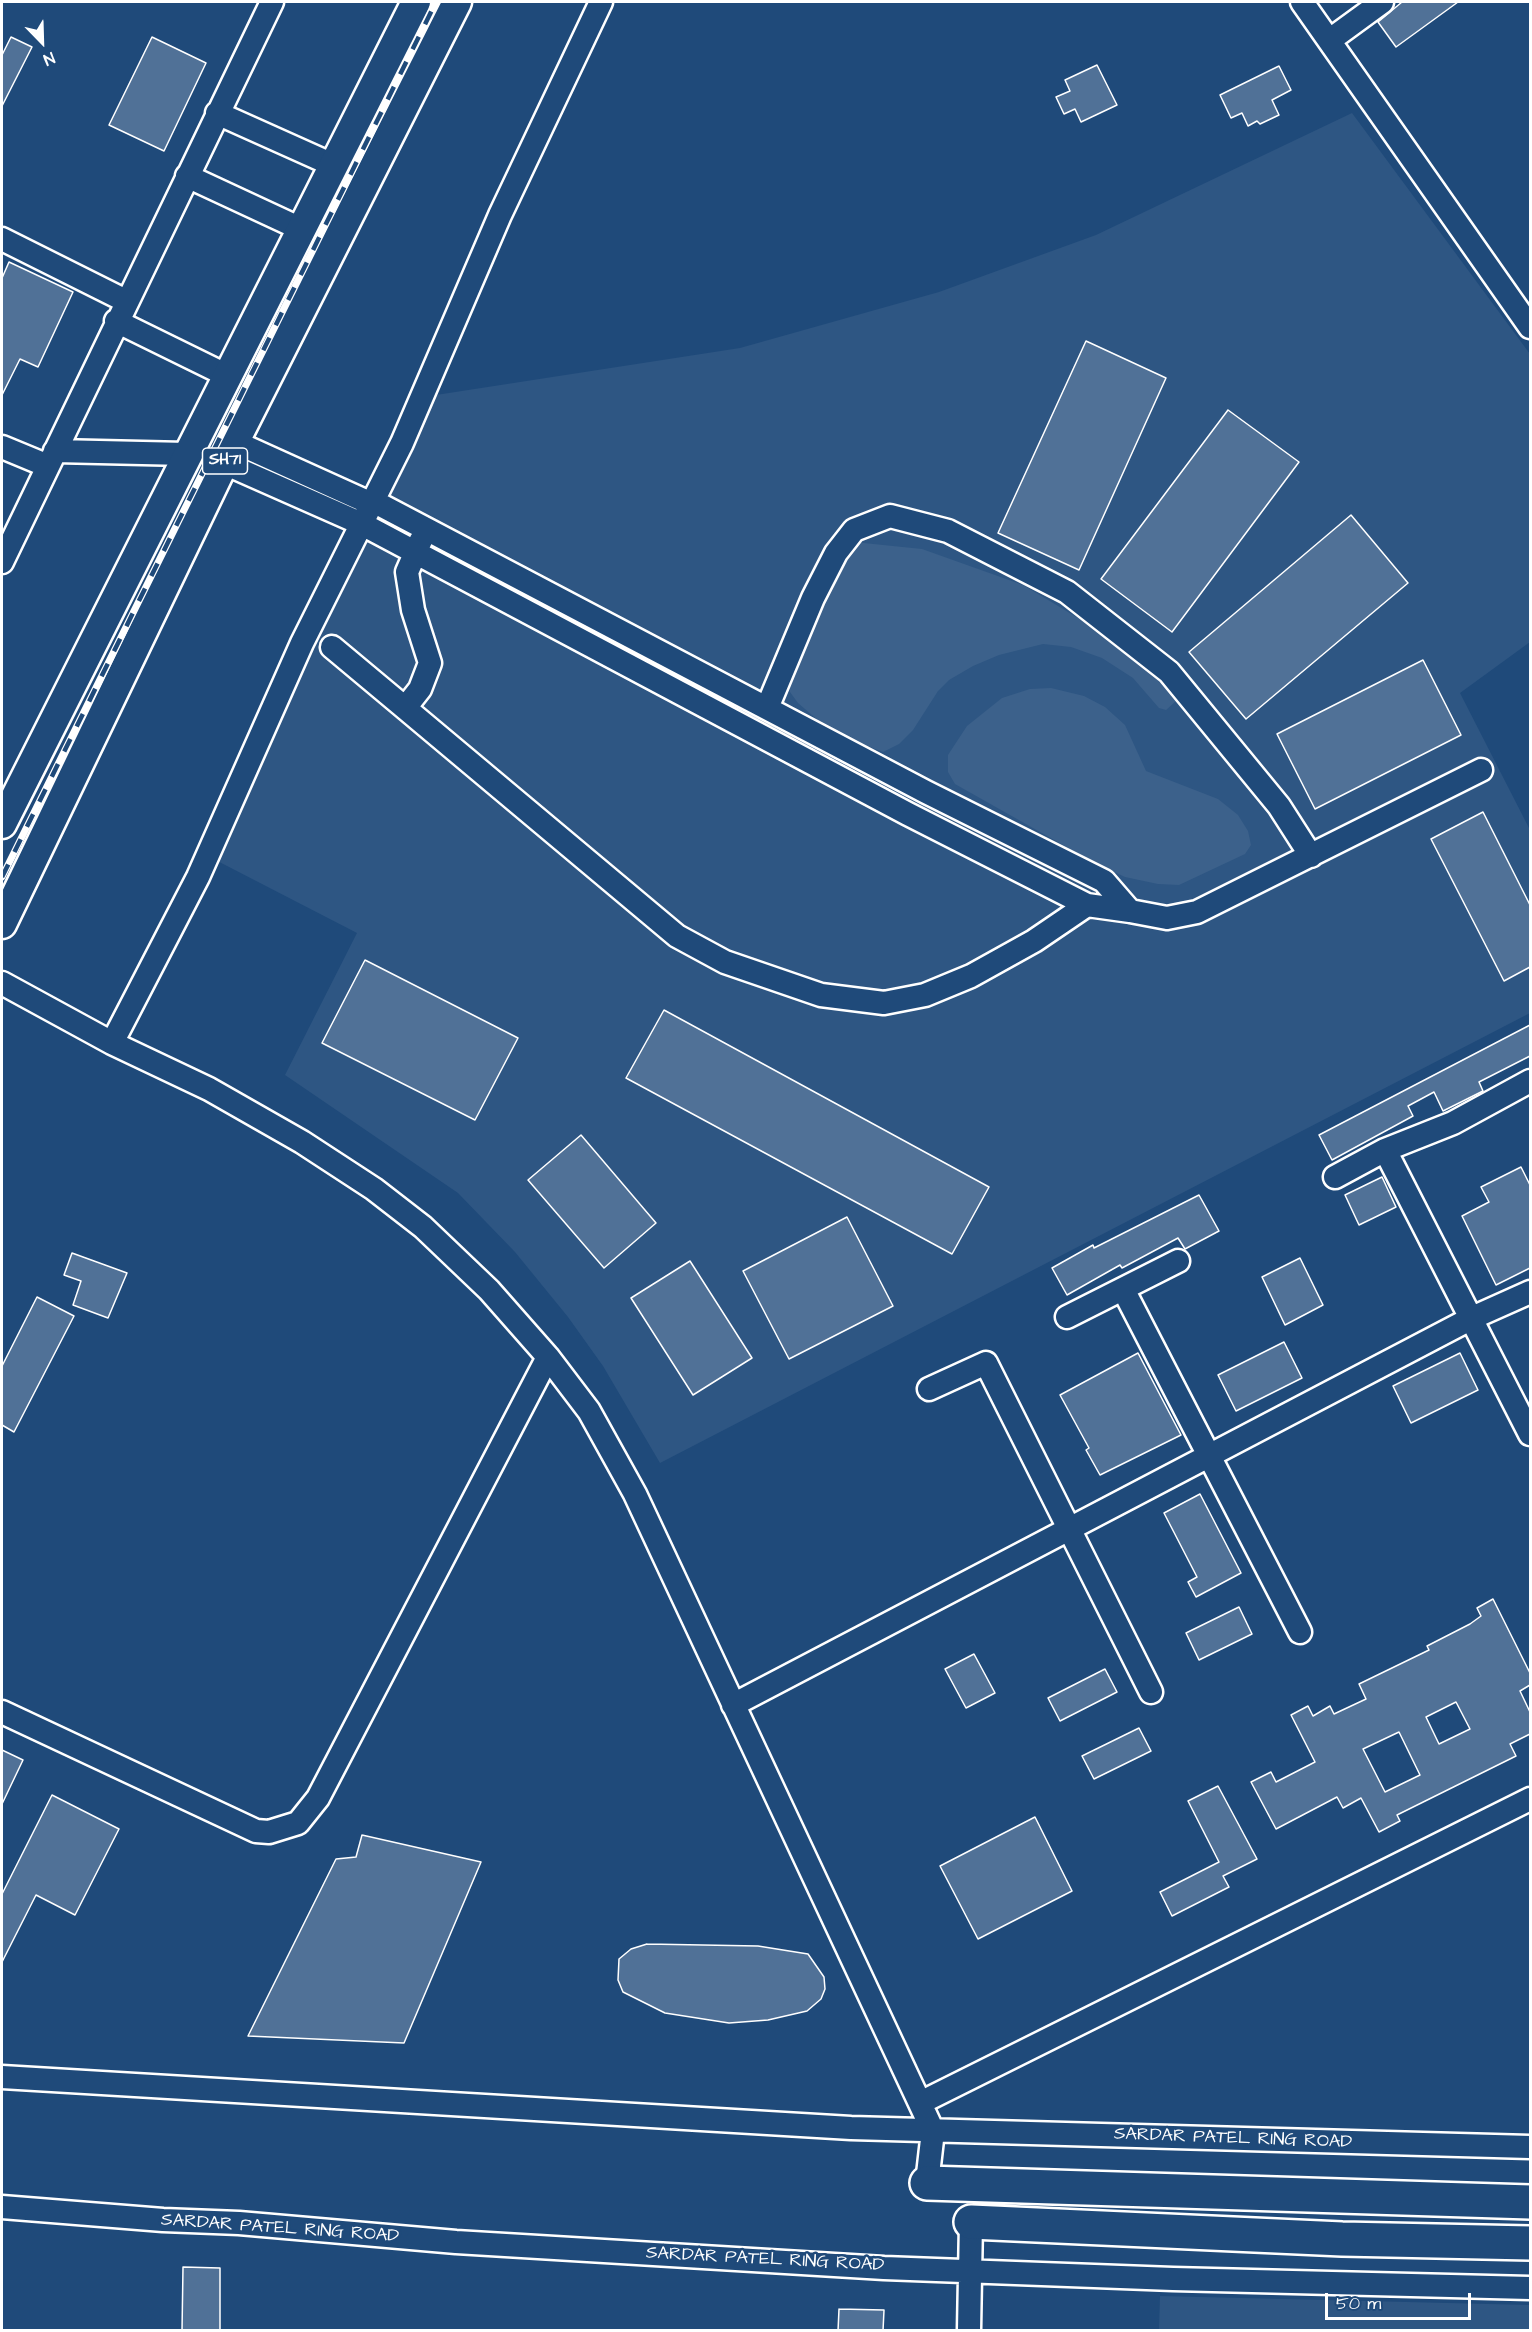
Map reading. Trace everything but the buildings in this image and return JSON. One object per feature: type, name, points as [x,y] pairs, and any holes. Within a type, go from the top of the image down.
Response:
[{"type":"highway","points":[[927,2183],[1530,2202]]},
{"type":"highway","points":[[971,2222],[1342,2239],[1530,2243]]},
{"type":"main road","name":"SH71","points":[[2,824],[186,454],[416,2]]},
{"type":"main road","name":"SH71","points":[[2,924],[230,452],[457,2]]},
{"type":"street","points":[[2,562],[121,311],[272,2]]},
{"type":"street","points":[[112,1043],[198,877],[302,643],[402,443],[500,215],[601,2]]},
{"type":"street","points":[[1302,2],[1530,327]]},
{"type":"street","points":[[1330,40],[1382,2]]},
{"type":"street","points":[[217,113],[333,165]]},
{"type":"street","points":[[187,176],[301,229]]},
{"type":"street","points":[[2,240],[226,375]]},
{"type":"street","points":[[2,447],[52,458],[186,454]]},
{"type":"street","points":[[230,452],[425,531],[917,787],[1104,881],[1131,911]]},
{"type":"street","points":[[369,510],[415,552],[904,812],[1087,905],[1167,918],[1197,912],[1481,770]]},
{"type":"street","points":[[767,708],[813,598],[836,553],[854,530],[890,516],[948,531],[1067,592],[1169,672],[1279,806],[1311,856]]},
{"type":"street","points":[[405,708],[420,689],[430,663],[413,610],[407,572],[425,531]]},
{"type":"street","points":[[332,647],[677,936],[725,962],[821,995],[884,1003],[925,995],[971,976],[1034,941],[1087,905]]},
{"type":"street","points":[[904,812],[917,787]]},
{"type":"street","points":[[2,983],[112,1043],[209,1089],[302,1142],[374,1189],[423,1227],[489,1290],[548,1358],[589,1411],[634,1494],[933,2131],[927,2183]]},
{"type":"street","points":[[1335,1177],[1385,1150],[1435,1131],[1530,1081]]},
{"type":"street","points":[[1385,1150],[1530,1434]]},
{"type":"street","points":[[1067,1317],[1178,1261]]},
{"type":"street","points":[[1123,1288],[1300,1632]]},
{"type":"street","points":[[733,1705],[1472,1318],[1530,1292]]},
{"type":"street","points":[[2,1712],[256,1831],[268,1832],[298,1823],[318,1798],[548,1358]]},
{"type":"street","points":[[929,1389],[986,1363],[1150,1692]]},
{"type":"street","points":[[920,2103],[1530,1799]]},
{"type":"street","name":"SARDAR PATEL RING ROAD","points":[[2,2077],[933,2131],[1530,2147]]},
{"type":"street","name":"SARDAR PATEL RING ROAD","points":[[2,2207],[163,2220],[238,2223],[456,2242],[970,2271],[1530,2288]]},
{"type":"street","points":[[969,2331],[971,2222]]},
{"type":"shaded area","points":[[1352,113],[1530,354],[1530,642],[1460,693],[1530,830],[1530,1013],[660,1463],[603,1366],[568,1317],[515,1252],[458,1193],[285,1075],[357,933],[200,852],[423,397],[740,348],[939,292],[1096,235]]},
{"type":"shaded area","points":[[854,542],[922,549],[1023,585],[1098,630],[1176,695],[1176,701],[1166,710],[1159,708],[1133,678],[1102,658],[1071,647],[1043,644],[999,655],[949,680],[938,691],[913,730],[899,744],[883,752],[833,733],[798,703],[790,692],[788,680],[791,657]]},
{"type":"shaded area","points":[[1051,688],[1084,696],[1105,707],[1125,725],[1146,771],[1218,799],[1238,815],[1248,831],[1251,845],[1245,854],[1179,885],[1158,884],[1125,877],[1095,863],[955,784],[948,772],[948,755],[967,726],[1002,698],[1030,689]]},
{"type":"shaded area","points":[[1160,2296],[1530,2305],[1530,2330],[1159,2330]]},
{"type":"railway","points":[[2,877],[436,2]]}]
